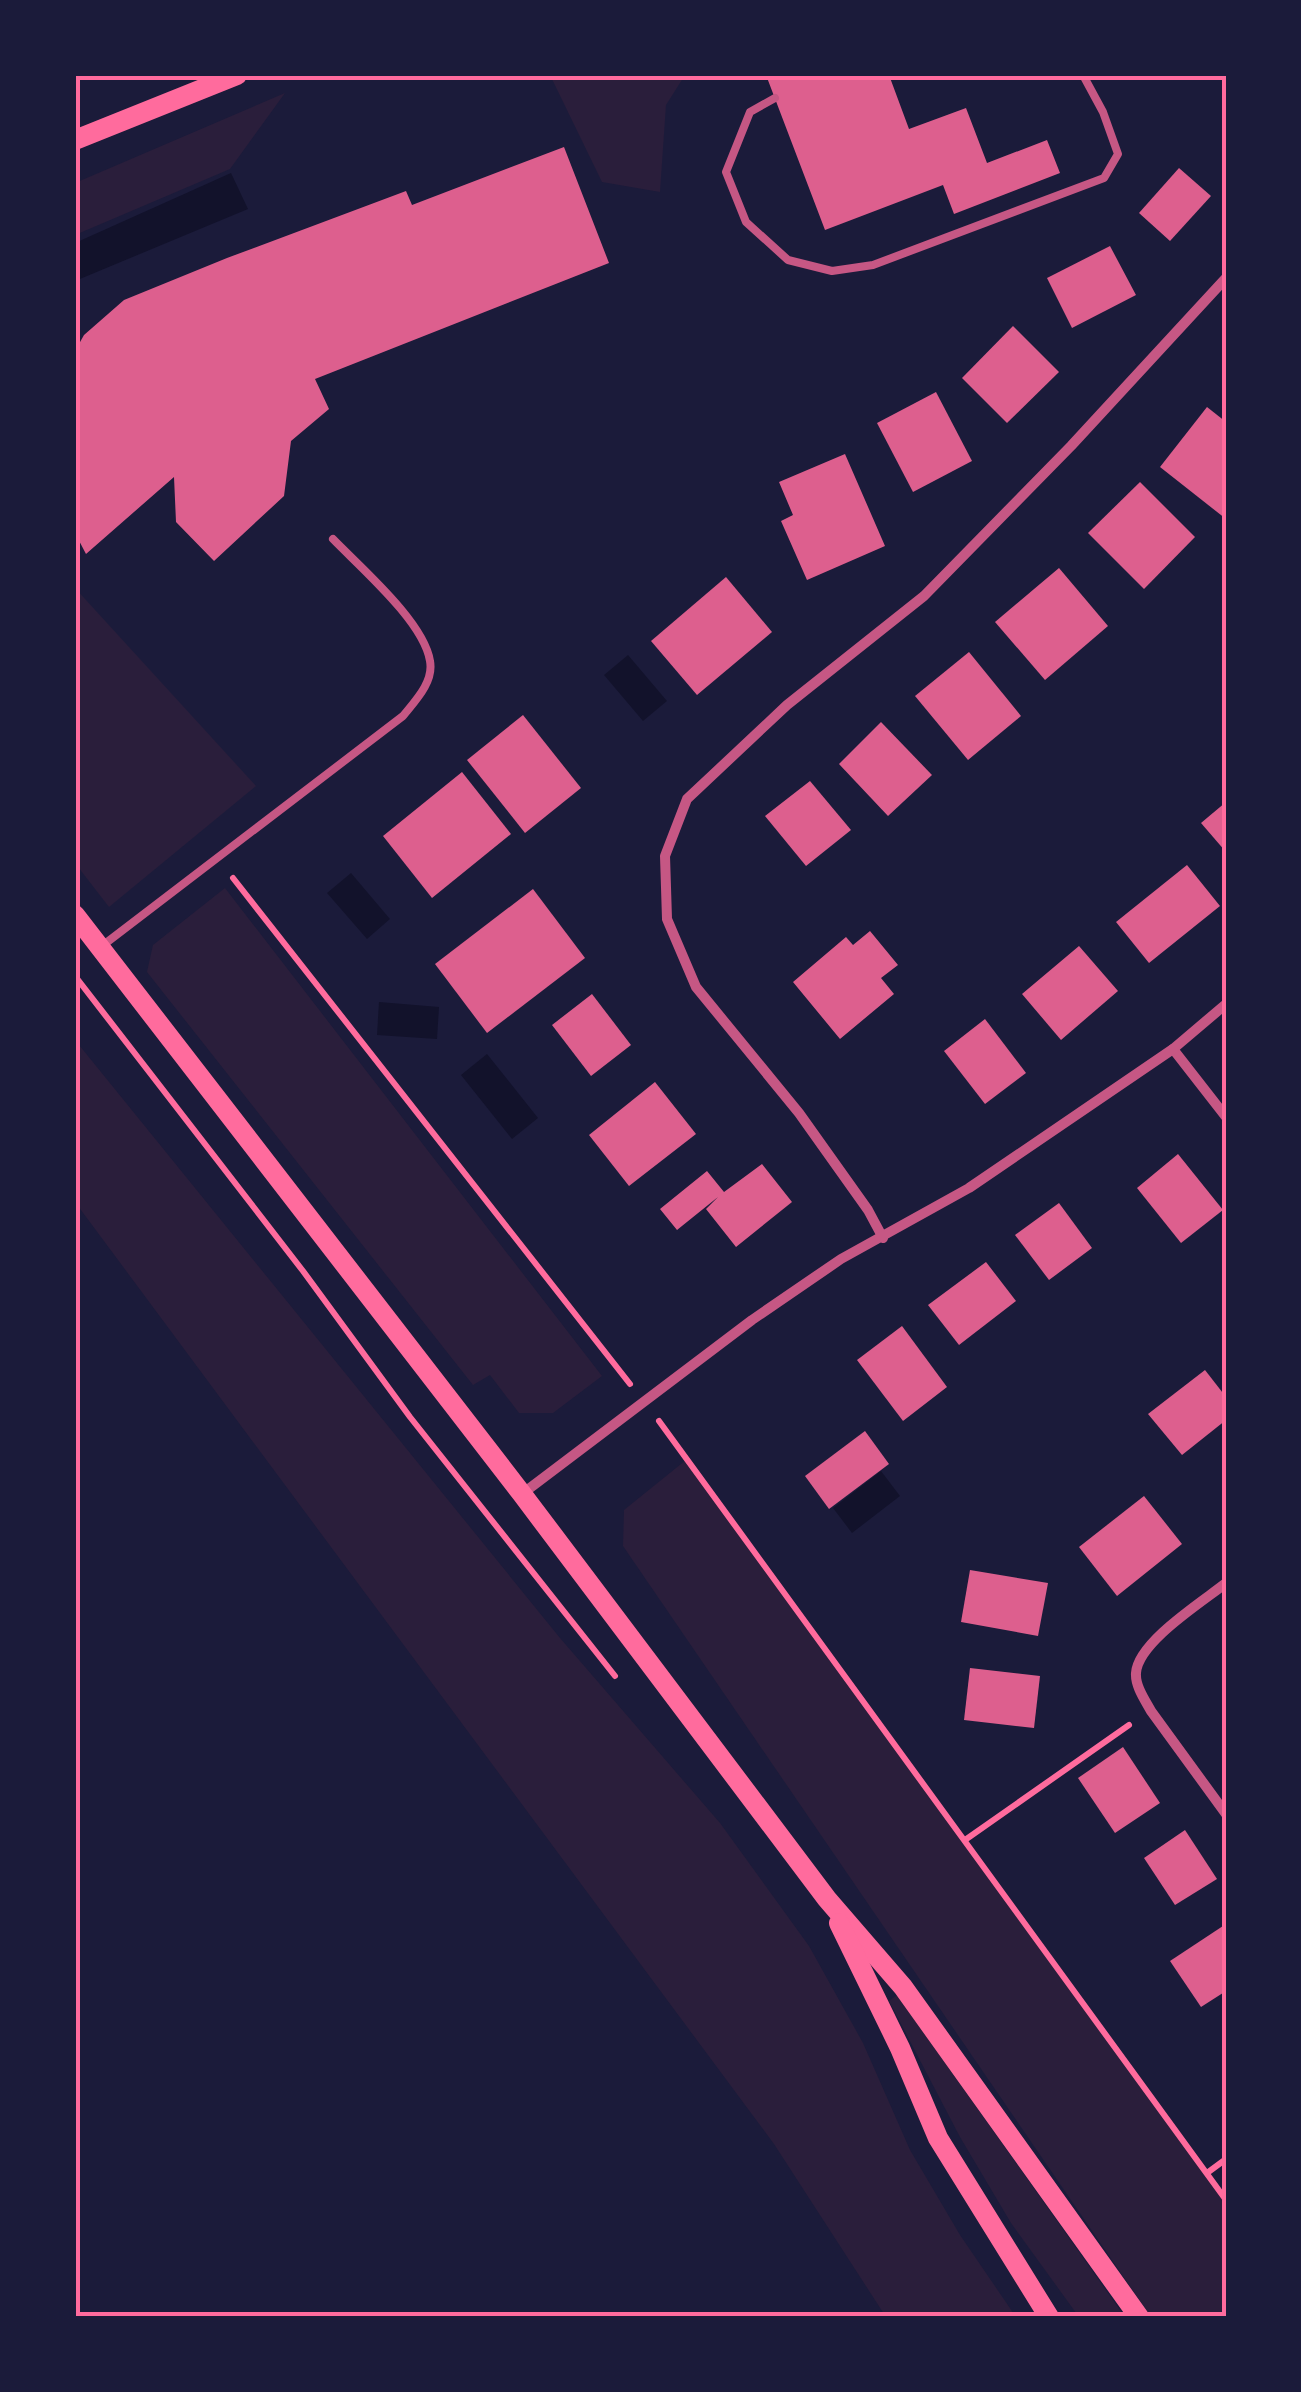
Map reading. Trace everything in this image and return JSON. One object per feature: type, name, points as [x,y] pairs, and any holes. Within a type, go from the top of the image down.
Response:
[{"type":"main road","points":[[75,140],[237,75]]},
{"type":"main road","points":[[75,915],[522,1494],[827,1899],[903,1987],[1139,2317]]},
{"type":"main road","points":[[827,1899],[900,2048],[938,2138],[1050,2317]]},
{"type":"street","points":[[883,1238],[868,1210],[799,1113],[696,987],[666,919],[665,856],[687,799],[788,705],[924,596],[1226,278]]},
{"type":"street","points":[[522,1494],[752,1320],[841,1259],[970,1188],[1173,1049],[1226,1004]]},
{"type":"street","points":[[1173,1049],[1226,1117]]},
{"type":"street","points":[[1226,1584],[1148,1646],[1136,1673],[1151,1711],[1226,1814]]},
{"type":"lane","points":[[775,98],[750,112],[726,172],[746,222],[788,260],[832,271],[872,265],[1104,178],[1118,154],[1083,75]]},
{"type":"lane","points":[[100,947],[403,716],[424,690],[431,662],[412,620],[333,539]]},
{"type":"path","points":[[218,859],[684,1451],[1226,2200]]},
{"type":"path","points":[[75,976],[431,1444],[619,1681]]},
{"type":"path","points":[[965,1840],[1151,1711]]},
{"type":"path","points":[[1206,2173],[1226,2159]]},
{"type":"shaded area","points":[[550,75],[685,75],[666,105],[660,192],[602,182]]},
{"type":"shaded area","points":[[285,93],[230,169],[75,235],[75,183]]},
{"type":"shaded area","points":[[231,173],[248,209],[75,281],[75,243]]},
{"type":"shaded area","points":[[75,588],[256,786],[109,907],[75,863]]},
{"type":"shaded area","points":[[628,655],[667,701],[643,721],[604,675]]},
{"type":"shaded area","points":[[351,873],[390,919],[367,939],[327,893]]},
{"type":"shaded area","points":[[225,888],[602,1376],[553,1413],[519,1413],[490,1375],[473,1385],[147,972],[153,945]]},
{"type":"shaded area","points":[[379,1002],[439,1007],[437,1039],[377,1035]]},
{"type":"shaded area","points":[[75,1040],[560,1638],[720,1823],[809,1946],[863,2043],[910,2150],[960,2235],[1016,2317],[886,2317],[774,2144],[75,1202]]},
{"type":"shaded area","points":[[487,1054],[538,1118],[512,1139],[461,1075]]},
{"type":"shaded area","points":[[686,1460],[1226,2202],[1226,2317],[1151,2317],[623,1546],[624,1510]]},
{"type":"shaded area","points":[[881,1471],[900,1496],[852,1533],[833,1508]]},
{"type":"shaded area","points":[[897,1995],[1125,2317],[1079,2317],[1011,2223],[960,2137],[889,2001]]},
{"type":"building","points":[[766,75],[889,75],[909,129],[966,108],[987,163],[1047,140],[1060,173],[954,214],[943,185],[825,230]]},
{"type":"building","points":[[564,147],[609,263],[315,379],[329,409],[291,441],[284,496],[214,561],[176,522],[174,477],[86,554],[75,533],[75,351],[84,335],[124,300],[406,191],[412,205]]},
{"type":"building","points":[[1179,168],[1211,196],[1170,241],[1139,213]]},
{"type":"building","points":[[1110,246],[1136,295],[1072,328],[1047,278]]},
{"type":"building","points":[[1013,326],[1059,372],[1007,423],[962,378]]},
{"type":"building","points":[[936,392],[972,461],[913,492],[877,423]]},
{"type":"building","points":[[1207,407],[1226,422],[1226,519],[1160,467]]},
{"type":"building","points":[[845,454],[885,546],[807,580],[781,521],[793,515],[779,482]]},
{"type":"building","points":[[1140,482],[1195,537],[1144,589],[1088,533]]},
{"type":"building","points":[[1059,568],[1108,626],[1045,680],[995,622]]},
{"type":"building","points":[[726,577],[772,632],[697,695],[651,641]]},
{"type":"building","points":[[969,652],[1021,716],[968,760],[915,696]]},
{"type":"building","points":[[523,715],[581,788],[525,833],[467,760]]},
{"type":"building","points":[[881,722],[932,775],[888,816],[839,764]]},
{"type":"building","points":[[462,772],[511,834],[432,898],[383,836]]},
{"type":"building","points":[[810,781],[851,830],[806,866],[765,816]]},
{"type":"building","points":[[1226,802],[1226,852],[1201,823]]},
{"type":"building","points":[[1187,865],[1220,906],[1149,963],[1116,922]]},
{"type":"building","points":[[533,889],[585,958],[487,1033],[435,964]]},
{"type":"building","points":[[870,931],[898,965],[881,978],[894,994],[840,1039],[793,982],[846,937],[853,945]]},
{"type":"building","points":[[1079,946],[1118,991],[1061,1040],[1022,994]]},
{"type":"building","points":[[592,994],[631,1045],[591,1076],[552,1025]]},
{"type":"building","points":[[985,1019],[1026,1073],[985,1104],[944,1051]]},
{"type":"building","points":[[655,1082],[696,1134],[629,1186],[589,1135]]},
{"type":"building","points":[[1178,1154],[1223,1210],[1181,1243],[1137,1188]]},
{"type":"building","points":[[762,1164],[792,1202],[736,1247],[706,1209],[718,1197],[677,1230],[660,1209],[707,1171],[724,1192]]},
{"type":"building","points":[[1059,1203],[1092,1248],[1049,1280],[1015,1235]]},
{"type":"building","points":[[986,1262],[1016,1301],[959,1345],[928,1305]]},
{"type":"building","points":[[902,1326],[947,1387],[903,1421],[857,1360]]},
{"type":"building","points":[[1205,1370],[1226,1397],[1226,1420],[1182,1455],[1148,1414]]},
{"type":"building","points":[[865,1431],[889,1464],[829,1509],[805,1476]]},
{"type":"building","points":[[1144,1496],[1182,1544],[1117,1596],[1079,1547]]},
{"type":"building","points":[[970,1570],[1048,1583],[1038,1636],[961,1622]]},
{"type":"building","points":[[970,1668],[1040,1676],[1034,1728],[964,1720]]},
{"type":"building","points":[[1123,1747],[1160,1803],[1115,1833],[1078,1778]]},
{"type":"building","points":[[1185,1830],[1217,1879],[1175,1905],[1144,1858]]},
{"type":"building","points":[[1226,1924],[1226,1991],[1201,2007],[1170,1961]]}]
